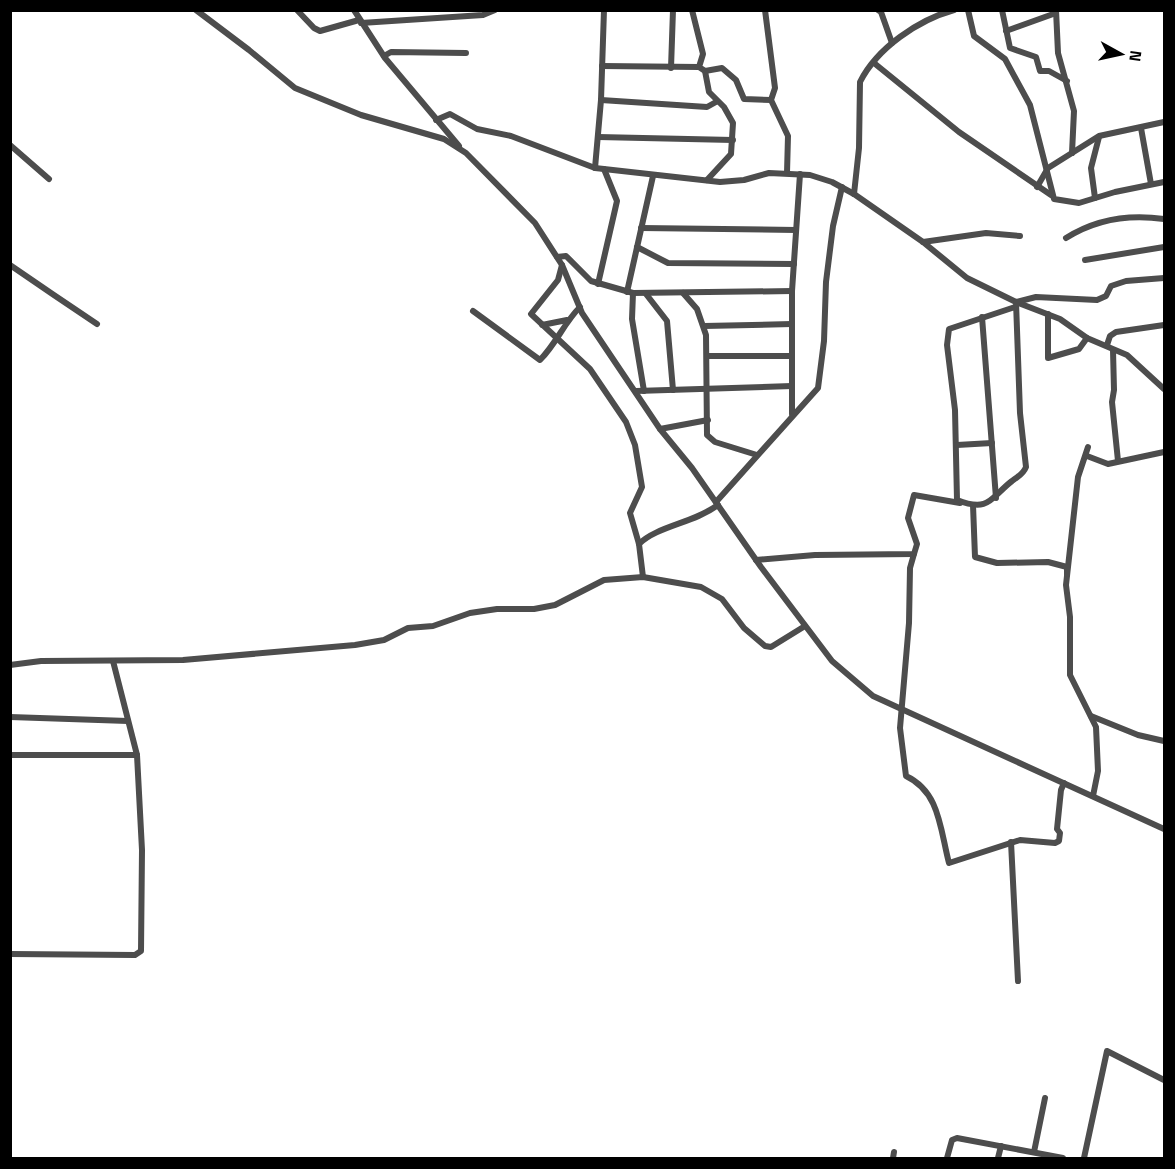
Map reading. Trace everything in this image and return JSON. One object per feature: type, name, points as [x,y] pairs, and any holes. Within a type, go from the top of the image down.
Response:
[{"type":"street","points":[[196,10],[295,88],[361,115],[444,139],[466,153]]},
{"type":"street","points":[[297,10],[314,28],[320,31],[360,21],[483,15],[494,11]]},
{"type":"street","points":[[354,10],[384,56],[436,120],[535,223],[562,265],[580,307],[660,429],[717,503],[805,626],[849,678],[873,696],[1164,829]]},
{"type":"street","points":[[403,10],[403,20]]},
{"type":"street","points":[[595,168],[601,100],[604,10]]},
{"type":"street","points":[[671,68],[673,10]]},
{"type":"street","points":[[692,10],[702,54],[702,69],[709,92],[731,117],[733,140],[728,160],[706,180]]},
{"type":"street","points":[[765,10],[775,87],[771,100],[788,136],[787,173]]},
{"type":"street","points":[[878,10],[885,21],[892,43]]},
{"type":"street","points":[[854,194],[859,148],[860,82],[892,43],[936,15],[954,10]]},
{"type":"street","points":[[968,10],[974,36],[1005,59],[1030,105],[1048,168],[1051,195]]},
{"type":"street","points":[[1002,10],[1010,48],[1036,57],[1040,71],[1048,71],[1066,81]]},
{"type":"street","points":[[1006,31],[1056,12],[1058,52],[1075,118],[1072,153]]},
{"type":"street","points":[[384,56],[391,51],[466,53]]},
{"type":"street","points":[[874,63],[959,132],[1051,195],[1053,199],[1071,204],[1164,182]]},
{"type":"street","points":[[602,66],[722,68],[736,80],[744,99],[771,100]]},
{"type":"street","points":[[601,100],[707,107],[716,102]]},
{"type":"street","points":[[436,120],[450,114],[485,132],[502,133],[595,168],[706,180],[744,180],[769,173],[787,173],[832,182],[854,194],[923,242],[967,278],[1016,305],[1060,319],[1087,338],[1127,355],[1164,389]]},
{"type":"street","points":[[1037,187],[1048,168],[1099,136],[1164,122]]},
{"type":"street","points":[[1141,128],[1151,184]]},
{"type":"street","points":[[1095,198],[1091,175],[1099,136]]},
{"type":"street","points":[[598,137],[733,140]]},
{"type":"street","points":[[10,145],[49,179]]},
{"type":"street","points":[[598,284],[617,201],[604,169]]},
{"type":"street","points":[[792,414],[792,291],[800,174]]},
{"type":"street","points":[[644,391],[632,319],[630,292],[637,247],[653,176]]},
{"type":"street","points":[[639,544],[652,535],[706,514],[792,414],[818,388],[824,341],[826,282],[833,226],[842,187]]},
{"type":"street","points":[[1066,238],[1083,227],[1129,216],[1164,219]]},
{"type":"street","points":[[641,228],[796,230]]},
{"type":"street","points":[[923,242],[986,233],[1020,236]]},
{"type":"street","points":[[637,247],[668,262],[794,264]]},
{"type":"street","points":[[1084,261],[1164,247]]},
{"type":"street","points":[[557,257],[566,256],[591,281],[630,292],[646,294],[792,291]]},
{"type":"street","points":[[10,265],[39,287],[97,324]]},
{"type":"street","points":[[562,265],[558,280],[531,314],[590,369],[626,422],[635,445],[642,487],[630,513],[639,544],[643,577]]},
{"type":"street","points":[[970,504],[957,500],[957,445],[947,345],[949,329],[1036,297],[1097,300],[1106,296],[1111,286],[1125,281],[1164,278]]},
{"type":"street","points":[[683,293],[697,309],[704,326],[707,356],[707,435],[711,439],[757,455]]},
{"type":"street","points":[[646,294],[667,321],[673,390]]},
{"type":"street","points":[[1016,305],[1026,467],[996,498],[970,504],[914,495],[908,518],[916,544],[910,568],[900,729],[906,776],[921,783],[929,792],[949,863],[1011,842],[1059,841],[1060,833],[1057,829],[1061,790],[1064,783]]},
{"type":"street","points":[[473,311],[537,359],[542,358],[557,339],[567,320],[580,307]]},
{"type":"street","points":[[1048,314],[1048,358],[1079,349],[1087,338]]},
{"type":"street","points":[[982,317],[996,498]]},
{"type":"street","points":[[542,325],[567,320]]},
{"type":"street","points":[[704,326],[792,324]]},
{"type":"street","points":[[1107,345],[1110,336],[1116,333],[1164,325]]},
{"type":"street","points":[[1113,350],[1112,402],[1118,461]]},
{"type":"street","points":[[707,356],[792,356]]},
{"type":"street","points":[[636,391],[792,386]]},
{"type":"street","points":[[660,429],[708,420]]},
{"type":"street","points":[[957,445],[992,443]]},
{"type":"street","points":[[1066,585],[1078,477],[1087,456],[1088,447]]},
{"type":"street","points":[[1087,456],[1108,464],[1164,452]]},
{"type":"street","points":[[970,504],[975,556],[997,564],[1048,562],[1067,567],[1070,675],[1096,728],[1098,780],[1094,796]]},
{"type":"street","points":[[756,560],[815,555],[914,554]]},
{"type":"street","points":[[10,665],[41,661],[183,660],[355,645],[384,640],[408,628],[433,626],[470,613],[498,609],[534,609],[555,605],[604,580],[643,577],[701,587],[722,599],[744,628],[765,646],[771,647],[805,626]]},
{"type":"street","points":[[10,954],[135,956],[141,951],[142,850],[137,755],[113,662]]},
{"type":"street","points":[[1091,716],[1137,735],[1164,741]]},
{"type":"street","points":[[10,717],[128,721]]},
{"type":"street","points":[[10,755],[137,755]]},
{"type":"street","points":[[1011,842],[1013,922],[1018,981]]},
{"type":"street","points":[[1084,1158],[1107,1051],[1164,1080]]},
{"type":"street","points":[[1034,1152],[1045,1098]]},
{"type":"street","points":[[947,1158],[952,1140],[957,1138],[1034,1152],[1046,1157],[1063,1158]]},
{"type":"street","points":[[998,1158],[1001,1146]]}]
